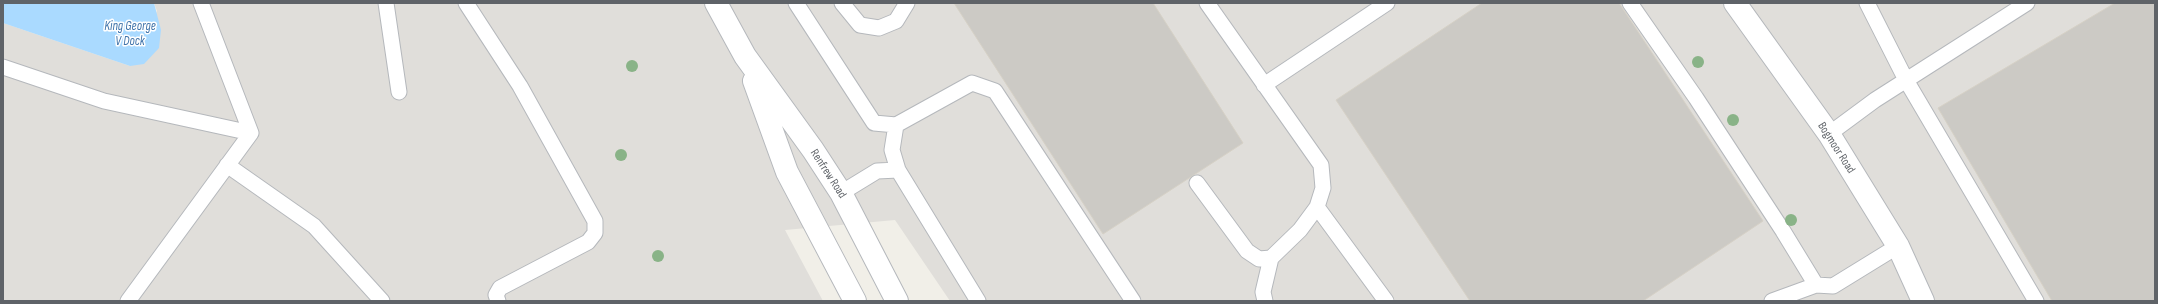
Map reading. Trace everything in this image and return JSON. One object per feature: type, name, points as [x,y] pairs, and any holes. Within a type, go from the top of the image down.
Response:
[{"type":"street","name":"Renfrew Road","points":[[716,3],[745,56],[842,193],[898,301]]},
{"type":"street","name":"Bogmoor Road","points":[[1735,3],[1829,134],[1898,246],[1923,301]]},
{"type":"street","name":"Renfrew Road","points":[[745,56],[787,172],[855,301]]},
{"type":"lane","points":[[201,3],[251,133]]},
{"type":"lane","points":[[386,3],[399,92]]},
{"type":"lane","points":[[466,3],[520,86],[595,221],[595,233],[588,242],[500,288],[496,295],[498,301]]},
{"type":"lane","points":[[796,3],[874,124],[896,125],[972,83],[995,91],[1133,301]]},
{"type":"lane","points":[[842,3],[860,25],[878,28],[896,21],[907,3]]},
{"type":"lane","points":[[1264,85],[1387,3]]},
{"type":"lane","points":[[1630,3],[1709,118],[1783,231],[1816,285]]},
{"type":"lane","points":[[1866,3],[1906,80],[2036,301]]},
{"type":"lane","points":[[1829,134],[1906,80],[2027,3]]},
{"type":"lane","points":[[1208,4],[1321,165],[1323,188],[1316,207],[1300,230],[1271,258],[1263,292],[1265,301]]},
{"type":"lane","points":[[3,67],[104,101],[251,133]]},
{"type":"lane","points":[[896,125],[892,150],[898,170],[978,301]]},
{"type":"lane","points":[[128,301],[251,133]]},
{"type":"lane","points":[[227,165],[314,226],[382,301]]},
{"type":"lane","points":[[842,193],[877,171],[898,170]]},
{"type":"lane","points":[[1197,183],[1247,251],[1259,259],[1271,258]]},
{"type":"lane","points":[[1316,207],[1386,301]]},
{"type":"lane","points":[[1772,301],[1816,285],[1833,286],[1898,246]]},
{"type":"shaded area","points":[[154,3],[2155,3],[2155,301],[950,301],[895,220],[785,230],[823,301],[3,301],[3,23],[130,66],[157,11]]},
{"type":"water","name":"King George V Dock","points":[[3,3],[154,3],[161,30],[159,48],[144,64],[130,66],[3,23]]},
{"type":"building","points":[[954,3],[1153,3],[1243,143],[1103,234]]},
{"type":"building","points":[[1482,3],[1619,3],[1763,221],[1643,301],[1470,301],[1336,100]]},
{"type":"building","points":[[2115,3],[2155,3],[2155,301],[2052,301],[1938,108]]}]
